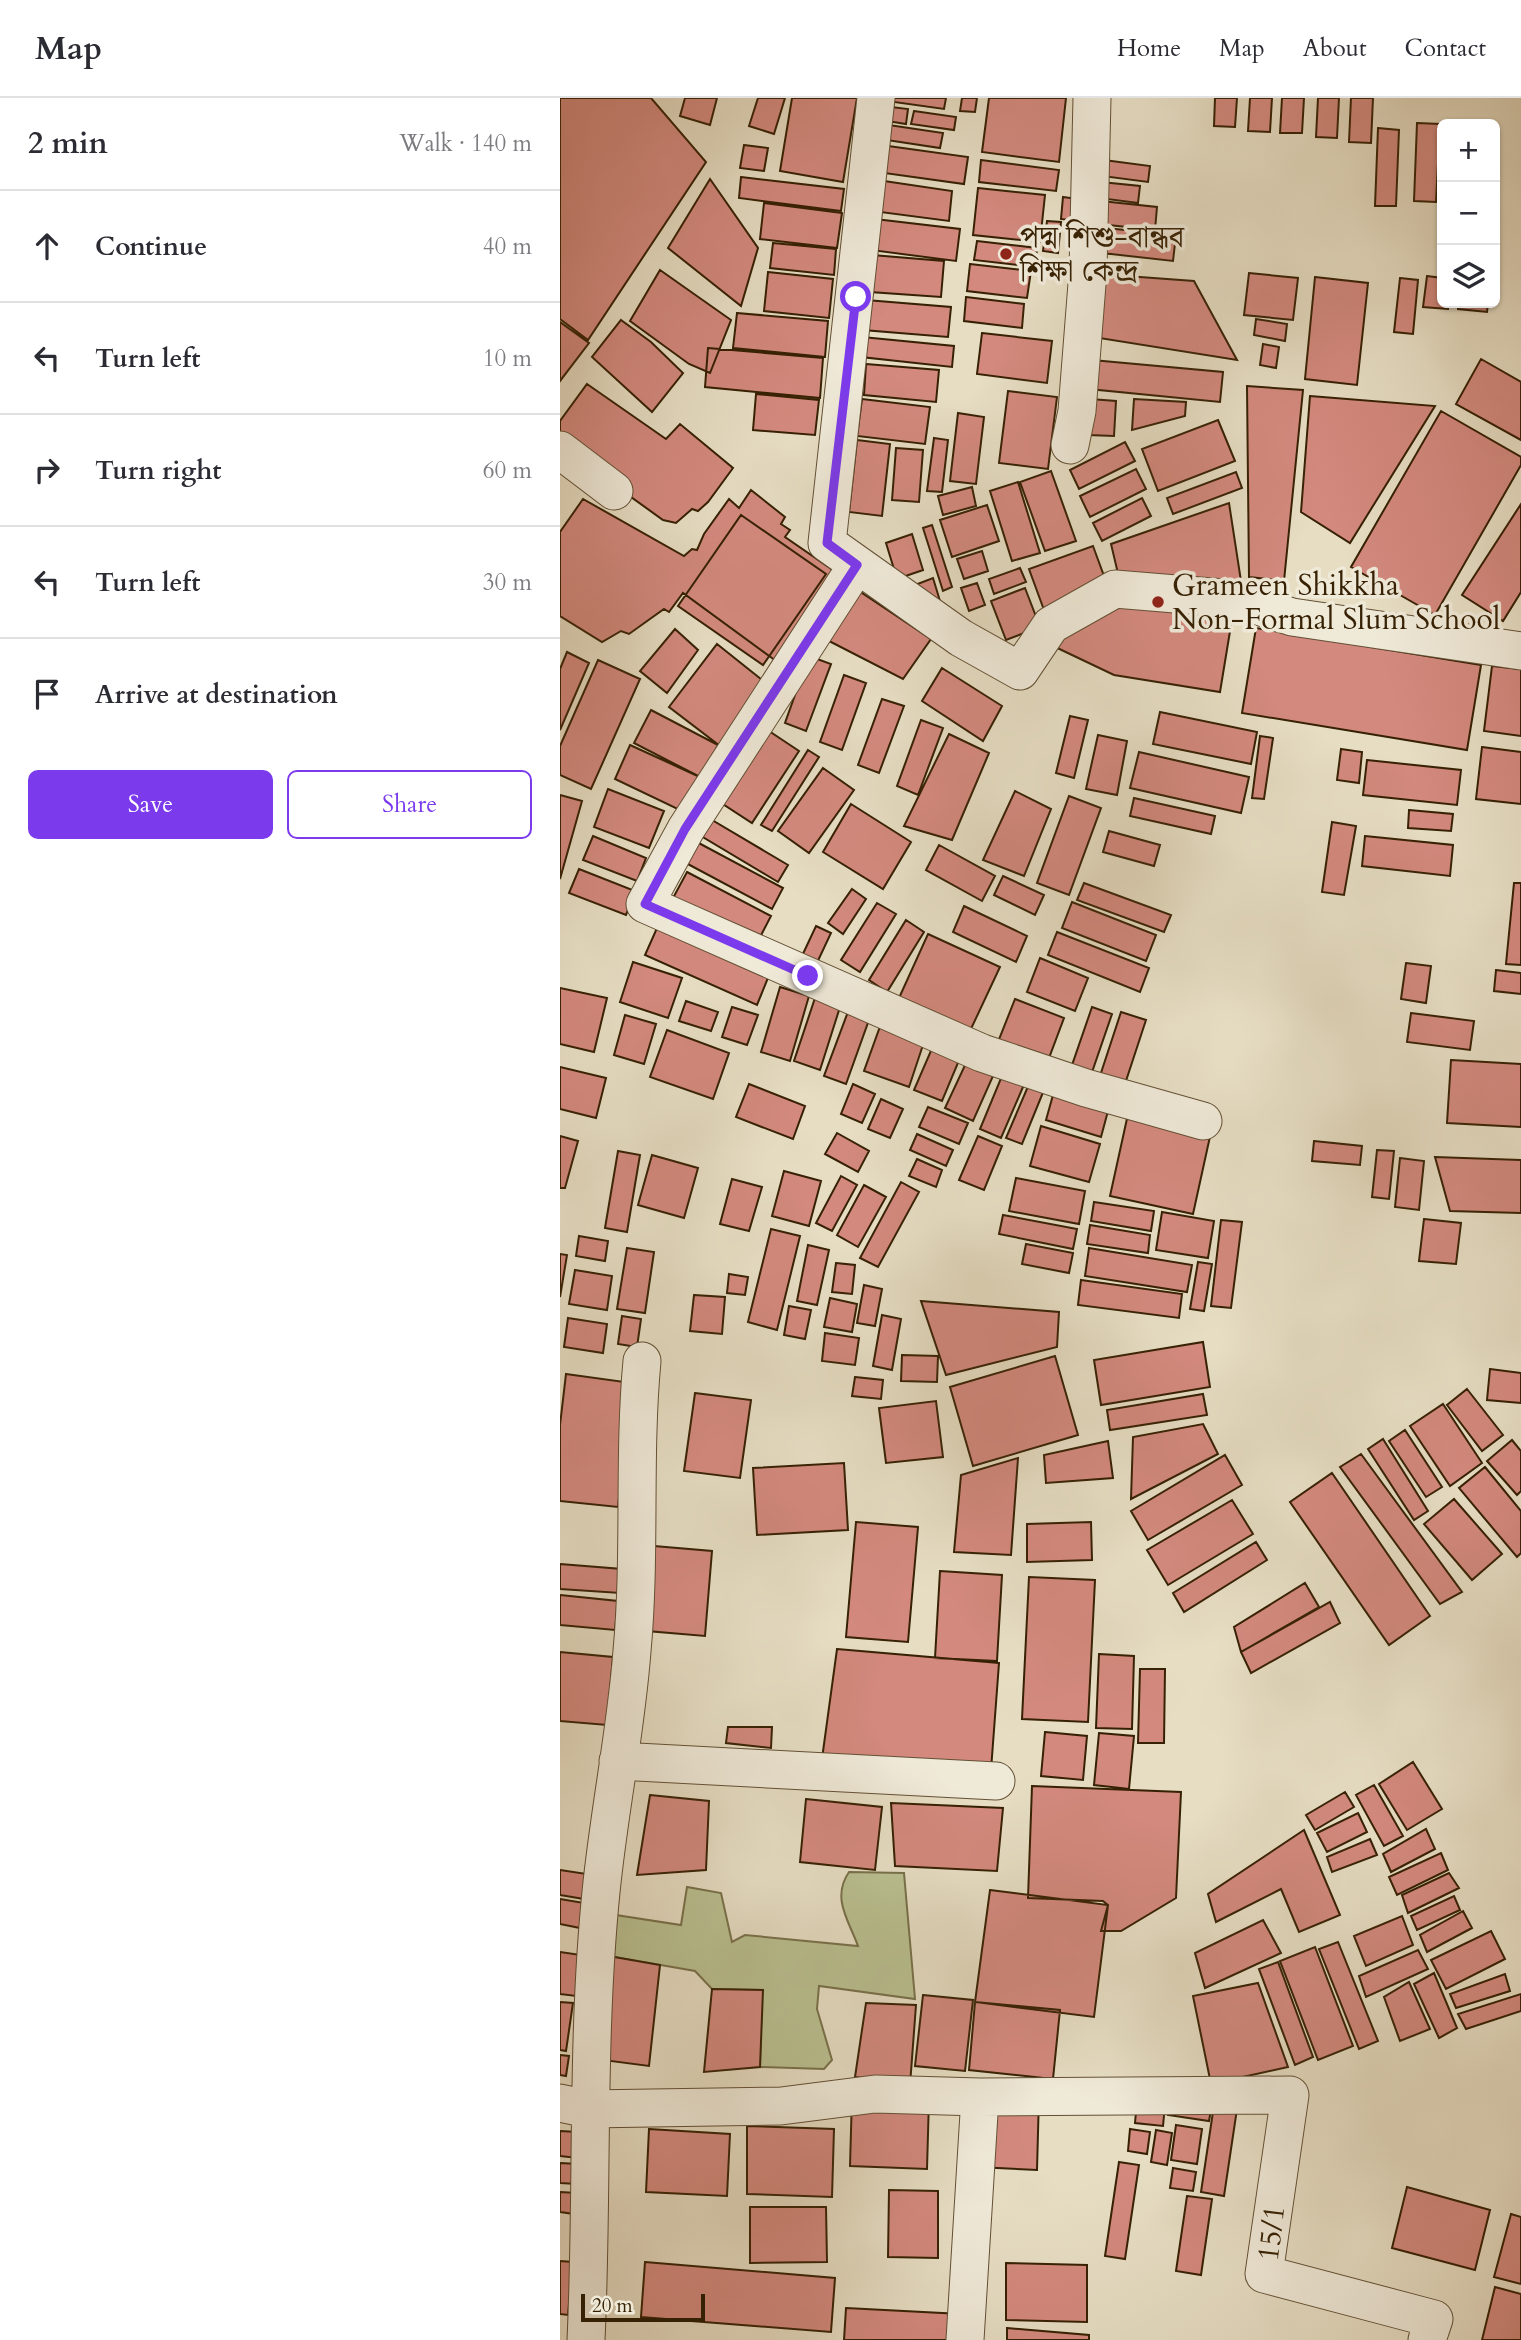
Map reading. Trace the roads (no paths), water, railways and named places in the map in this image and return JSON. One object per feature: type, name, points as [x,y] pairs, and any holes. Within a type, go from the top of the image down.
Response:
[{"type":"street","points":[[876,98],[827,543],[961,638],[1020,671],[1051,625],[1115,589],[1236,599],[1292,617],[1521,651]]},
{"type":"street","points":[[1070,445],[1077,411],[1088,271],[1092,98]]},
{"type":"street","points":[[560,450],[614,491]]},
{"type":"street","points":[[857,565],[685,829],[645,904],[982,1053],[1086,1088],[1203,1121]]},
{"type":"street","points":[[586,2340],[590,2250],[574,2106],[633,1650],[637,1537],[636,1425],[642,1361]]},
{"type":"street","points":[[618,1761],[996,1781]]},
{"type":"street","points":[[574,2106],[781,2106],[875,2094],[980,2097],[965,2340]]},
{"type":"street","name":"15/1","points":[[980,2097],[1290,2095],[1264,2274],[1434,2319],[1427,2340]]},
{"type":"place","name":"পদ্ম শিশু-বান্ধব শিক্ষা কেন্দ্র","points":[[1006,254]]},
{"type":"place","name":"Grameen Shikkha Non-Formal Slum School","points":[[1158,602]]}]
